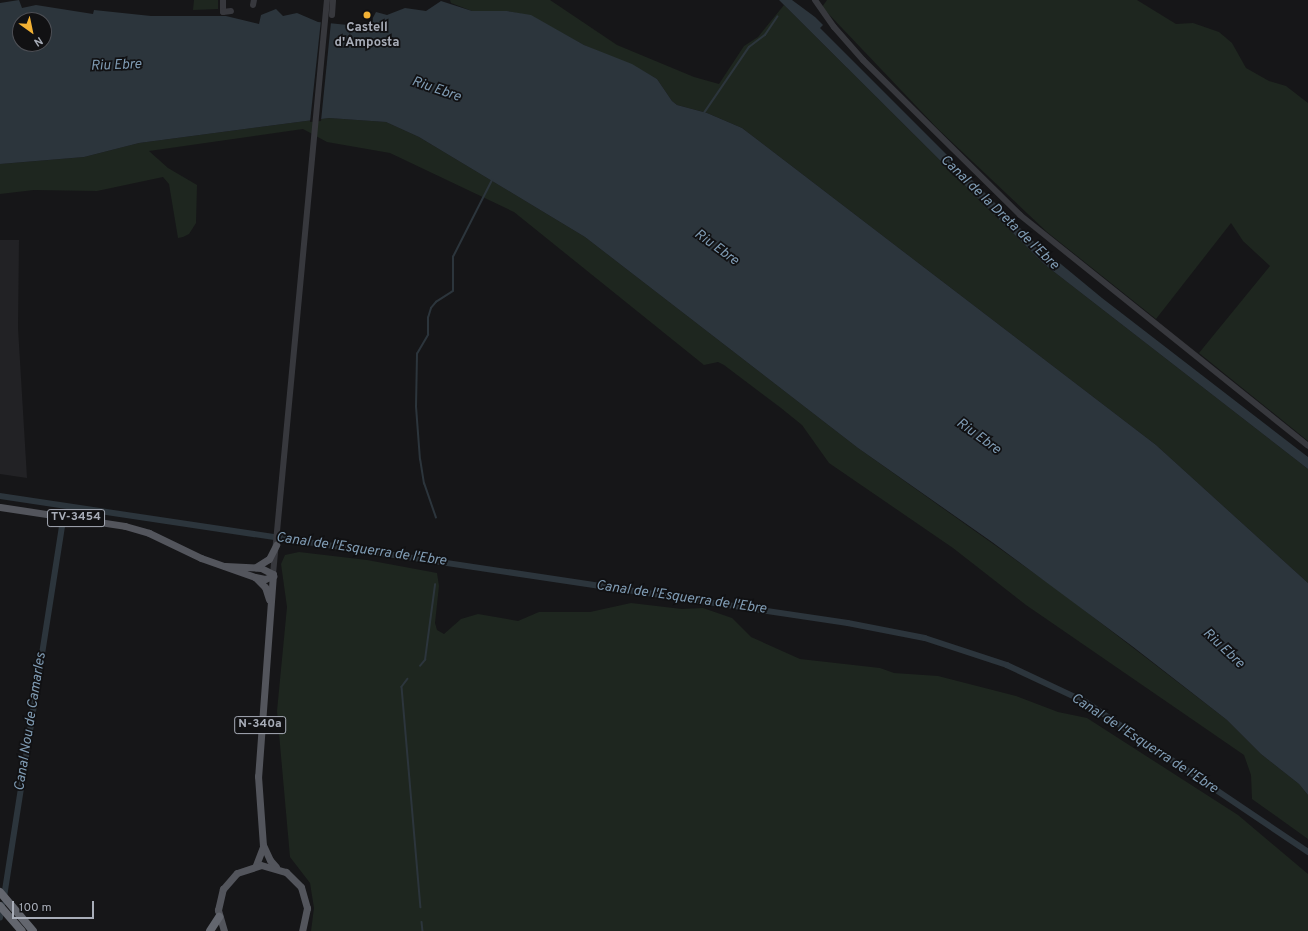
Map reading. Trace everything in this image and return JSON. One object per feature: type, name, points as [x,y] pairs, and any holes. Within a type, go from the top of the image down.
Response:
[{"type":"highway","points":[[0,892],[33,931]]},
{"type":"highway","points":[[0,906],[22,931]]},
{"type":"highway","points":[[210,931],[219,917]]},
{"type":"main road","name":"TV-3454","points":[[0,507],[131,528],[258,579]]},
{"type":"main road","name":"TV-3454","points":[[225,566],[257,568],[267,561],[276,544]]},
{"type":"main road","points":[[258,579],[273,575],[270,570],[257,568],[258,579],[267,590],[270,606]]},
{"type":"main road","name":"N-340a","points":[[256,866],[262,855],[263,845],[258,767],[273,575]]},
{"type":"main road","name":"N-340a","points":[[263,845],[270,860],[276,867]]},
{"type":"main road","points":[[224,931],[219,917],[220,896],[226,883],[237,873],[256,866],[276,867],[295,878],[304,892],[307,914],[302,931]]},
{"type":"street","points":[[223,0],[223,12],[231,11]]},
{"type":"street","name":"N-340a","points":[[273,575],[327,0]]},
{"type":"street","points":[[332,15],[333,0]]},
{"type":"street","points":[[815,0],[834,27],[863,60],[1020,215],[1308,446]]},
{"type":"shaded area","points":[[194,0],[218,0],[218,9],[193,10]]},
{"type":"shaded area","points":[[450,0],[550,0],[617,45],[694,77],[719,84],[744,46],[758,37],[784,5],[1044,264],[1308,469],[1308,583],[1156,445],[742,128],[707,113],[677,105],[672,101],[657,79],[643,71],[584,45],[531,16],[507,11],[472,11],[451,3]]},
{"type":"shaded area","points":[[827,0],[1137,0],[1176,24],[1193,23],[1219,32],[1232,43],[1246,68],[1269,81],[1286,86],[1308,103],[1308,441],[1199,353],[1270,266],[1243,241],[1231,223],[1156,319],[1047,232],[937,128],[822,7]]},
{"type":"shaded area","points":[[329,118],[386,122],[419,137],[585,237],[858,448],[1058,590],[1227,720],[1261,754],[1299,784],[1308,795],[1308,839],[1252,799],[1251,775],[1244,755],[1026,605],[953,548],[829,463],[802,425],[781,408],[724,365],[718,362],[704,365],[514,212],[390,153],[327,142],[303,129],[149,151],[168,168],[197,185],[196,223],[189,234],[183,237],[178,238],[169,184],[163,177],[97,191],[34,190],[0,194],[0,164],[84,157],[139,143]]},
{"type":"shaded area","points":[[0,240],[19,240],[18,328],[27,478],[0,474]]},
{"type":"shaded area","points":[[299,552],[367,560],[437,573],[439,586],[435,623],[437,630],[444,634],[461,619],[478,614],[518,621],[539,612],[590,612],[631,603],[682,609],[703,608],[732,618],[751,637],[800,659],[880,668],[894,673],[938,676],[1016,696],[1058,712],[1087,718],[1238,815],[1308,874],[1308,931],[311,931],[314,908],[310,883],[290,857],[277,711],[287,607],[281,564],[285,555]]},
{"type":"water","name":"Riu Ebre","points":[[19,0],[22,8],[36,5],[93,14],[94,10],[151,16],[226,16],[259,24],[261,15],[276,9],[283,16],[297,13],[318,22],[358,26],[366,31],[376,12],[387,15],[405,8],[426,11],[441,1],[472,11],[507,11],[531,15],[584,45],[632,64],[657,79],[672,101],[677,105],[707,113],[742,128],[1156,445],[1308,583],[1308,795],[1299,784],[1261,754],[1227,720],[1132,646],[992,542],[858,448],[585,237],[419,137],[386,122],[329,118],[139,143],[84,157],[0,164],[0,3]]},
{"type":"water","name":"Canal de la Dreta de l'Ebre","points":[[779,0],[792,0],[815,17],[823,25],[820,28],[1033,241],[1102,298],[1308,457],[1308,469],[1044,264]]},
{"type":"pier","points":[[321,20],[331,22],[321,121],[310,122]]},
{"type":"waterway","points":[[704,113],[749,47],[765,35],[777,17]]},
{"type":"waterway","points":[[436,518],[424,484],[420,460],[416,407],[417,354],[428,335],[428,318],[431,308],[436,302],[453,291],[453,257],[492,180]]},
{"type":"waterway","name":"Canal de l'Esquerra de l'Ebre","points":[[0,496],[848,623],[925,638],[1007,665],[1086,702],[1308,852]]},
{"type":"waterway","name":"Canal Nou de Camarles","points":[[4,897],[62,526]]},
{"type":"waterway","points":[[420,666],[425,660],[435,585]]},
{"type":"waterway","points":[[408,679],[402,687],[421,907]]},
{"type":"waterway","name":"Canal Nou de Camarles","points":[[0,918],[2,905]]},
{"type":"waterway","points":[[422,922],[423,931]]},
{"type":"place","name":"Castell d'Amposta","points":[[367,15]]}]
